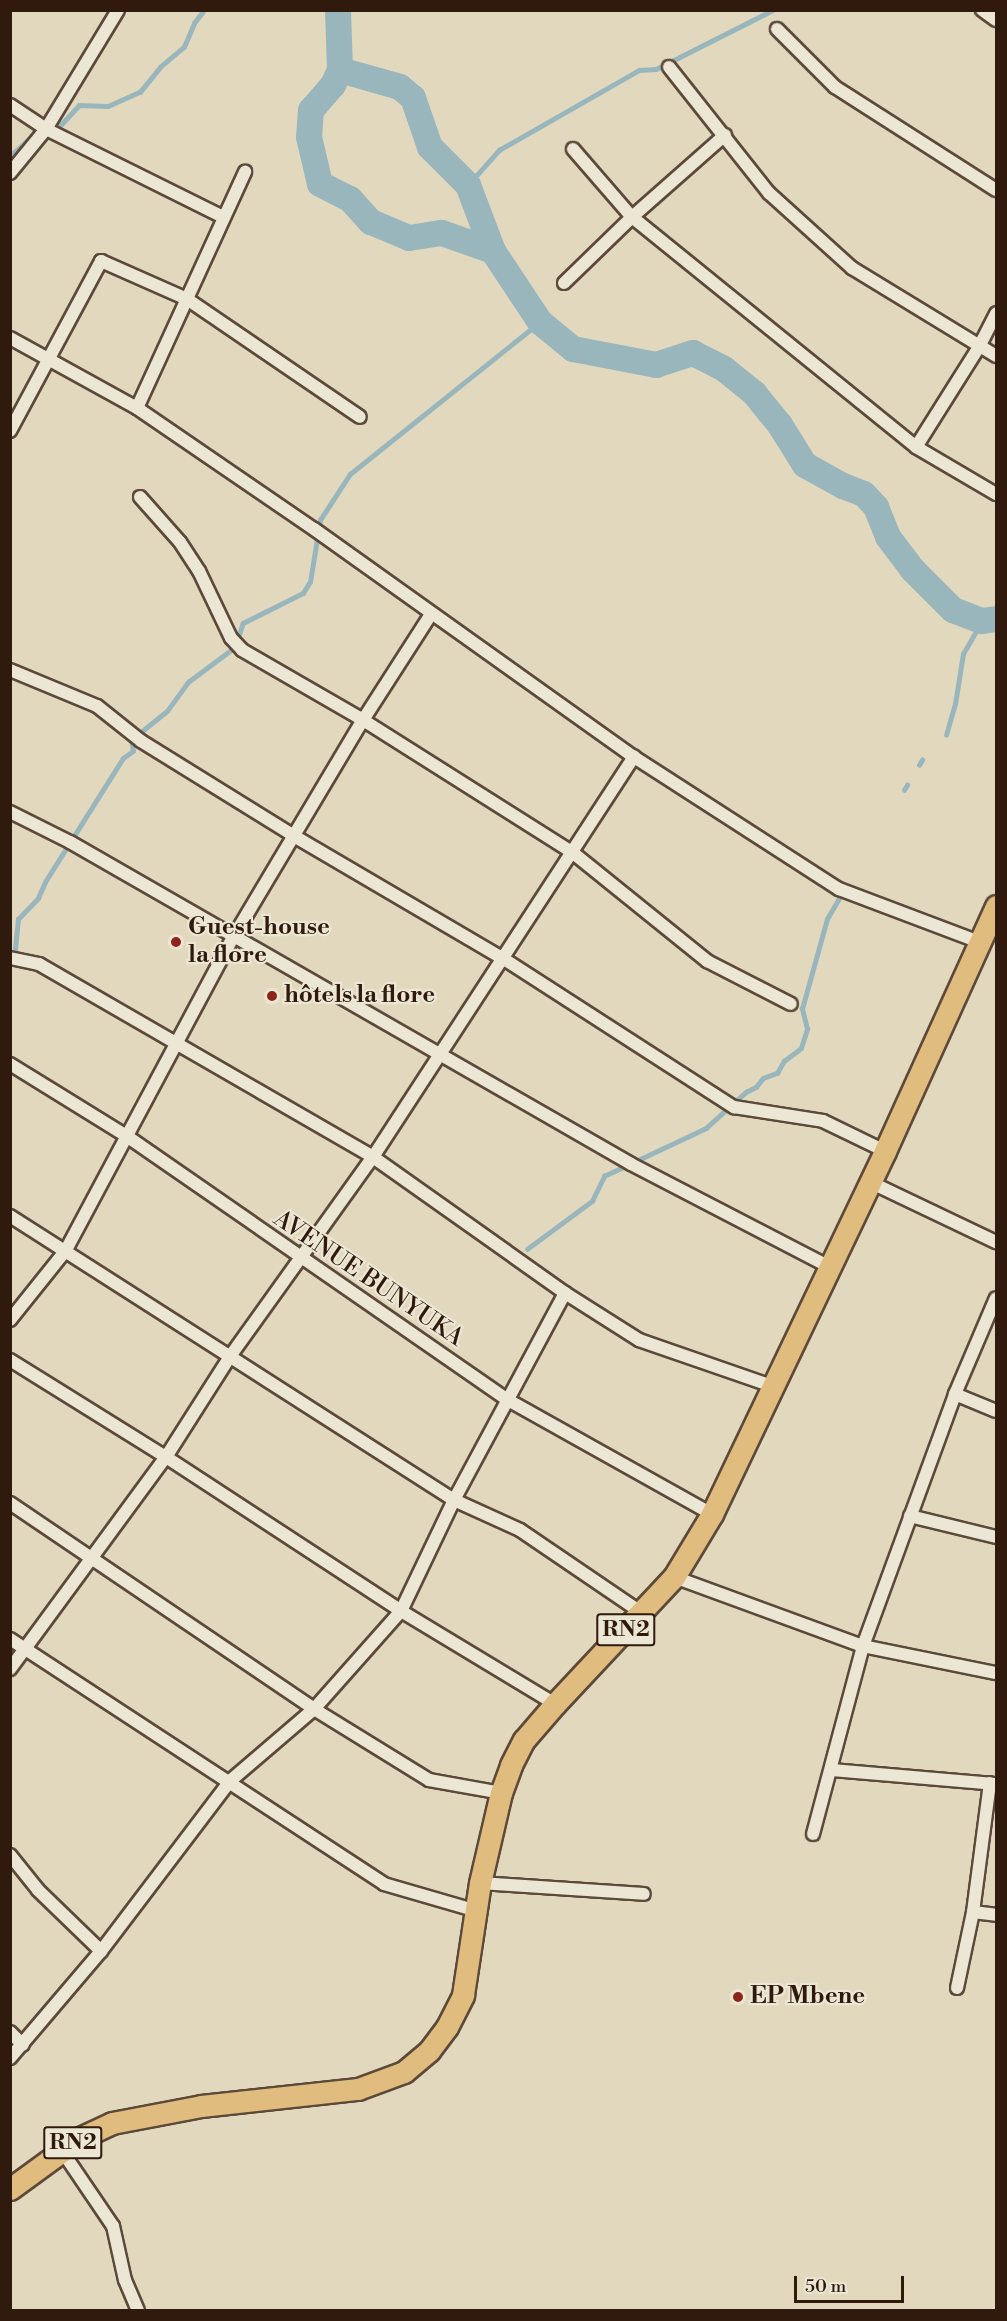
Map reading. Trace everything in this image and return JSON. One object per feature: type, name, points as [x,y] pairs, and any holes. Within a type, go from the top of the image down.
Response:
[{"type":"highway","name":"RN2","points":[[10,2189],[80,2138],[112,2123],[144,2115],[210,2105],[358,2089],[404,2072],[429,2051],[447,2027],[462,1995],[480,1883],[501,1793],[511,1765],[524,1740],[555,1704],[674,1577],[712,1514],[885,1151],[979,942],[996,910]]},
{"type":"street","points":[[10,173],[46,129],[118,10]]},
{"type":"street","points":[[982,10],[996,20]]},
{"type":"street","points":[[777,29],[834,87],[996,190]]},
{"type":"street","points":[[669,67],[769,193],[852,268],[996,356]]},
{"type":"street","points":[[10,105],[46,129],[223,218]]},
{"type":"street","points":[[564,283],[632,218],[725,135]]},
{"type":"street","points":[[573,149],[632,218],[916,447],[996,494]]},
{"type":"street","points":[[137,408],[245,172]]},
{"type":"street","points":[[10,431],[101,261],[187,299],[360,417]]},
{"type":"street","points":[[916,447],[979,347],[996,313]]},
{"type":"street","points":[[10,338],[137,408],[634,757],[839,889],[979,942]]},
{"type":"street","points":[[140,497],[180,542],[199,571],[231,638],[242,650],[363,720],[572,852],[707,961],[791,1004]]},
{"type":"street","points":[[10,1320],[66,1250],[234,936],[363,720],[431,614]]},
{"type":"street","points":[[10,670],[97,706],[141,741],[294,836],[504,959],[732,1104],[823,1121],[885,1151]]},
{"type":"street","points":[[10,1669],[94,1558],[166,1457],[231,1355],[373,1157],[634,757]]},
{"type":"street","points":[[10,812],[70,842],[631,1164],[830,1267]]},
{"type":"street","points":[[10,958],[39,964],[373,1157],[565,1293],[639,1340],[772,1386]]},
{"type":"street","name":"AVENUE BUNYUKA","points":[[10,1064],[128,1137],[508,1400],[712,1514]]},
{"type":"street","points":[[870,1182],[996,1242]]},
{"type":"street","points":[[10,1216],[231,1355],[454,1500],[520,1530],[642,1613]]},
{"type":"street","points":[[10,2058],[101,1951],[230,1781],[314,1709],[401,1611],[454,1500],[565,1293]]},
{"type":"street","points":[[813,1834],[832,1770],[863,1646],[955,1394],[996,1298]]},
{"type":"street","points":[[10,1360],[166,1457],[401,1611],[555,1704]]},
{"type":"street","points":[[955,1394],[996,1411]]},
{"type":"street","points":[[10,1503],[314,1709],[429,1780],[501,1793]]},
{"type":"street","points":[[910,1516],[996,1538]]},
{"type":"street","points":[[674,1577],[863,1646],[996,1673]]},
{"type":"street","points":[[10,1639],[384,1884],[477,1911]]},
{"type":"street","points":[[832,1770],[993,1783],[973,1912],[957,1988]]},
{"type":"street","points":[[10,1855],[38,1890],[101,1951]]},
{"type":"street","points":[[480,1883],[644,1894]]},
{"type":"street","points":[[973,1912],[996,1915]]},
{"type":"street","points":[[10,2032],[23,2045]]},
{"type":"street","points":[[62,2151],[113,2226],[125,2280],[138,2310]]},
{"type":"waterway","points":[[55,131],[79,105],[108,106],[140,92],[160,67],[184,47],[194,23],[204,10]]},
{"type":"waterway","points":[[338,10],[340,70],[333,85],[311,110],[309,137],[320,184],[350,199],[371,222],[409,238],[442,233],[493,251],[540,322],[573,349],[656,365],[693,353],[723,368],[754,393],[780,425],[805,465],[843,486],[864,494],[876,507],[888,537],[912,569],[953,610],[982,621],[996,619]]},
{"type":"waterway","points":[[468,185],[499,150],[639,70],[656,69],[773,10]]},
{"type":"waterway","points":[[340,70],[400,87],[413,98],[430,147],[468,185],[493,251]]},
{"type":"waterway","points":[[10,156],[32,136],[39,136]]},
{"type":"waterway","points":[[10,965],[14,959],[18,919],[38,898],[45,882],[123,758],[133,751],[131,740],[167,711],[188,682],[235,647],[243,623],[303,593],[310,582],[320,520],[350,474],[540,322]]},
{"type":"waterway","points":[[946,735],[955,704],[963,654],[982,621]]},
{"type":"waterway","points":[[919,765],[922,760]]},
{"type":"waterway","points":[[904,790],[907,785]]},
{"type":"waterway","points":[[527,1249],[592,1201],[604,1176],[706,1128],[746,1092],[756,1087],[763,1078],[777,1073],[784,1061],[801,1048],[807,1029],[802,1009],[827,919],[839,898]]},
{"type":"place","name":"Guest-house la flore","points":[[176,942]]},
{"type":"place","name":"hôtels la flore","points":[[272,996]]},
{"type":"place","name":"EP Mbene","points":[[738,1997]]}]
